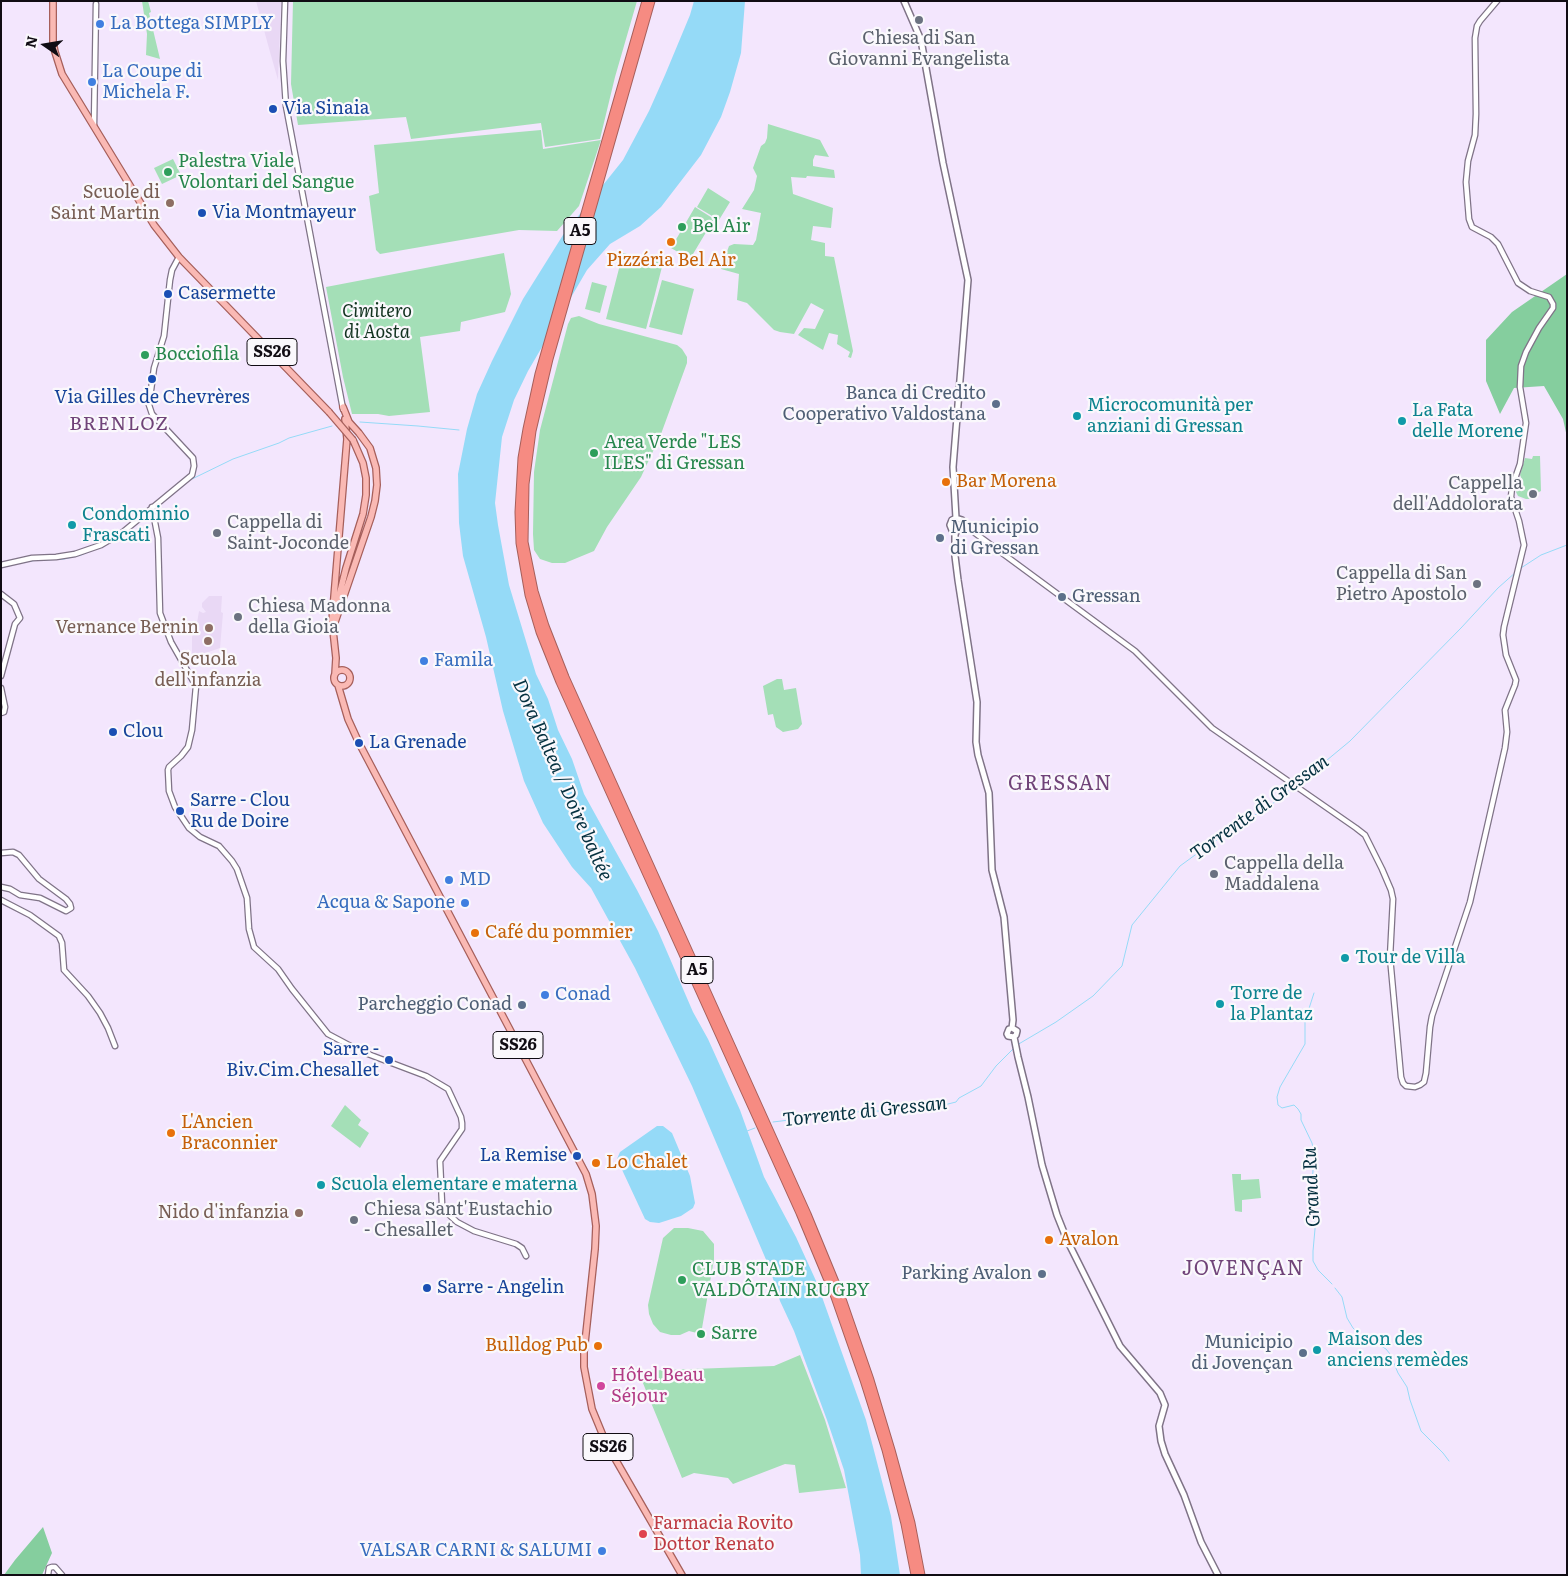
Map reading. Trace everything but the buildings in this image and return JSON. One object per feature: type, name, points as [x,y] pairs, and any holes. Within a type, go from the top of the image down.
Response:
[{"type":"highway","name":"A5","points":[[646,1],[549,360],[532,431],[526,484],[524,542],[534,591],[545,626],[565,677],[827,1261],[882,1417],[911,1522],[921,1575]]},
{"type":"highway","name":"A5","points":[[651,1],[540,374],[522,458],[519,512],[520,542],[529,595],[540,632],[560,682],[829,1281],[864,1380],[886,1450],[905,1524],[915,1575]]},
{"type":"main road","name":"SS26","points":[[53,1],[53,42],[62,74],[154,225],[179,257],[328,412],[352,440],[363,463],[366,478],[363,514],[340,591],[333,630],[336,658],[334,680],[338,685],[348,719],[359,743],[586,1174],[592,1194],[596,1226],[596,1249],[584,1352],[584,1367],[592,1409],[606,1443],[682,1575]]},
{"type":"main road","points":[[904,1],[921,40],[943,163],[968,280],[954,458],[956,518]]},
{"type":"main road","points":[[333,630],[376,501],[377,485],[373,455],[365,440],[349,422],[343,406]]},
{"type":"main road","points":[[333,630],[332,611],[347,439],[345,418]]},
{"type":"main road","points":[[346,430],[350,427],[354,428]]},
{"type":"main road","points":[[955,532],[961,530],[964,525],[961,519],[956,518]]},
{"type":"main road","points":[[956,518],[950,524],[955,532],[958,580],[977,702],[976,742],[989,793],[992,870],[1004,917],[1012,1008],[1012,1028],[1007,1031],[1007,1034],[1011,1038],[1014,1037],[1042,1165],[1057,1215],[1067,1240],[1120,1346],[1160,1393],[1165,1405],[1159,1426],[1165,1454],[1184,1495],[1201,1542],[1218,1575]]},
{"type":"main road","name":"SS26","points":[[336,658],[350,677],[344,701]]},
{"type":"main road","points":[[335,674],[340,670],[344,670]]},
{"type":"main road","points":[[338,685],[343,686],[347,684]]},
{"type":"street","points":[[285,1],[283,61],[286,106],[345,418]]},
{"type":"street","points":[[964,525],[1135,651],[1212,728],[1365,835],[1391,890],[1393,900],[1390,957],[1400,1074],[1406,1086],[1415,1087],[1424,1082],[1432,1016],[1470,902],[1505,748],[1507,732],[1505,710],[1516,680],[1506,655],[1503,635],[1524,550],[1520,521],[1513,503],[1511,491],[1520,464],[1526,423],[1520,387],[1521,366],[1539,328],[1553,308],[1549,297],[1530,291],[1518,283],[1498,244],[1491,237],[1472,227],[1469,219],[1466,182],[1476,121],[1475,38],[1477,26],[1497,1]]},
{"type":"street","points":[[94,127],[96,4]]},
{"type":"street","points":[[1,565],[32,558],[63,556],[94,548],[123,532],[190,478],[194,472],[193,458],[152,414],[149,405],[153,373],[166,329],[172,270],[179,257]]},
{"type":"street","points":[[153,509],[159,552],[159,605],[165,628],[185,670],[196,686],[192,730],[188,747],[168,770],[169,791],[179,815],[189,828],[200,837],[219,846],[228,854],[237,869],[247,898],[249,929],[254,947],[278,969],[322,1027],[332,1036],[360,1051],[426,1076],[448,1089],[461,1117],[462,1128],[440,1161],[442,1204],[445,1211],[457,1222],[474,1231],[516,1244],[522,1248],[526,1256]]},
{"type":"street","points":[[1,594],[14,604],[20,618],[15,624],[1,676]]},
{"type":"street","points":[[1,688],[5,707],[4,712],[1,713]]},
{"type":"street","points":[[1,852],[13,852],[19,856],[39,879],[66,899],[71,908],[66,911],[40,898],[20,895],[10,889],[1,887]]},
{"type":"street","points":[[1,900],[30,915],[58,936],[62,943],[64,970],[88,996],[100,1013],[115,1046]]},
{"type":"street","points":[[48,1575],[49,1568],[52,1566],[62,1575]]},
{"type":"shaded area","points":[[256,1],[281,1],[278,80],[270,52]]},
{"type":"shaded area","name":"Vernance Bernin","points":[[209,596],[222,596],[221,612],[223,613],[220,648],[194,657],[192,654],[192,637],[199,611],[206,612],[202,607],[202,603]]},
{"type":"green space","points":[[142,1],[148,1],[160,59],[146,55],[147,34]]},
{"type":"green space","points":[[293,1],[637,1],[615,77],[600,139],[545,147],[541,123],[411,139],[406,117],[298,125],[291,84]]},
{"type":"green space","points":[[768,124],[820,140],[829,157],[815,155],[813,166],[834,170],[835,178],[791,177],[793,194],[833,208],[831,228],[813,226],[811,240],[825,243],[825,256],[834,257],[853,351],[851,358],[848,357],[850,352],[837,344],[838,335],[829,333],[823,350],[798,335],[804,328],[815,329],[824,310],[811,303],[794,334],[774,330],[747,303],[737,300],[739,274],[721,269],[729,246],[734,244],[753,245],[756,240],[761,213],[742,209],[754,190],[757,176],[753,168],[761,146],[767,138]]},
{"type":"green space","points":[[541,130],[543,149],[601,140],[579,206],[557,231],[519,230],[380,254],[376,250],[369,196],[379,193],[374,145]]},
{"type":"green space","name":"Palestra Viale Volontari del Sangue","points":[[173,159],[181,175],[162,184],[154,168]]},
{"type":"green space","points":[[708,188],[730,202],[719,220],[697,207]]},
{"type":"green space","points":[[695,207],[714,219],[690,259],[671,248]]},
{"type":"green space","name":"Cimitero di Aosta","points":[[504,253],[511,294],[505,312],[461,322],[460,331],[420,337],[430,412],[389,416],[352,414],[326,287]]},
{"type":"green space","points":[[623,253],[663,263],[646,329],[606,319]]},
{"type":"green space","points":[[1567,274],[1567,437],[1563,419],[1544,386],[1514,388],[1500,414],[1486,381],[1486,340],[1512,312]]},
{"type":"green space","points":[[662,280],[694,289],[682,335],[649,327]]},
{"type":"green space","points":[[592,282],[607,286],[600,313],[585,309]]},
{"type":"green space","name":"Area Verde \"LES ILES\" di Gressan","points":[[579,316],[599,324],[677,345],[687,357],[687,363],[661,434],[641,477],[607,527],[594,551],[565,563],[552,563],[540,559],[534,550],[534,472],[540,430],[568,324],[571,318]]},
{"type":"green space","points":[[1533,456],[1540,456],[1541,491],[1537,493],[1533,489],[1528,492],[1530,499],[1526,499],[1518,496],[1516,492],[1525,458],[1532,459]]},
{"type":"green space","points":[[777,679],[782,679],[784,690],[796,688],[802,724],[798,729],[783,732],[776,727],[773,714],[768,715],[763,686]]},
{"type":"green space","points":[[345,1105],[361,1120],[358,1125],[369,1133],[360,1148],[331,1126]]},
{"type":"green space","points":[[1232,1174],[1241,1174],[1241,1180],[1259,1179],[1261,1198],[1242,1200],[1242,1212],[1235,1211]]},
{"type":"green space","name":"CLUB STADE VALDÔTAIN RUGBY","points":[[674,1228],[703,1231],[714,1244],[714,1259],[701,1334],[689,1331],[680,1335],[671,1335],[660,1332],[653,1324],[649,1314],[648,1305],[663,1238]]},
{"type":"green space","points":[[800,1355],[825,1420],[846,1488],[799,1493],[795,1465],[785,1464],[733,1484],[728,1478],[694,1473],[682,1478],[638,1371],[774,1366]]},
{"type":"green space","points":[[43,1527],[52,1553],[42,1575],[4,1575],[15,1560]]},
{"type":"water","name":"Dora Baltea / Doire baltée","points":[[694,1],[745,1],[741,53],[721,117],[701,155],[661,207],[640,226],[610,244],[587,270],[528,371],[514,400],[502,437],[495,503],[509,585],[536,674],[548,699],[558,730],[572,759],[584,794],[658,931],[693,1012],[708,1039],[740,1110],[764,1177],[796,1237],[817,1283],[866,1420],[891,1516],[900,1575],[861,1575],[860,1555],[844,1470],[794,1331],[780,1301],[770,1269],[692,1086],[635,968],[591,888],[572,867],[543,823],[524,781],[503,711],[486,637],[463,556],[459,523],[458,474],[467,429],[477,394],[523,299],[563,235],[623,160],[649,111],[690,15]]},
{"type":"water","points":[[657,1126],[663,1126],[672,1133],[690,1176],[695,1203],[693,1208],[681,1216],[659,1223],[650,1222],[645,1219],[617,1159],[620,1152]]},
{"type":"waterway","points":[[360,422],[459,430]]},
{"type":"waterway","points":[[192,479],[233,459],[289,438],[332,426]]},
{"type":"waterway","points":[[179,489],[186,483]]},
{"type":"waterway","points":[[108,543],[124,534]]},
{"type":"waterway","name":"Torrente di Gressan","points":[[1521,568],[1541,555],[1567,545]]},
{"type":"waterway","points":[[43,560],[64,559],[98,548]]},
{"type":"waterway","points":[[14,564],[37,560]]},
{"type":"waterway","points":[[1,568],[8,566]]},
{"type":"waterway","name":"Torrente di Gressan","points":[[1297,785],[1350,741],[1498,588],[1516,572]]},
{"type":"waterway","name":"Torrente di Gressan","points":[[1017,1045],[1056,1022],[1093,996],[1122,966],[1132,925],[1180,866],[1278,800],[1293,787]]},
{"type":"waterway","name":"Grand Ru","points":[[1314,993],[1305,1021],[1305,1044],[1280,1087],[1277,1097],[1278,1105],[1282,1108],[1294,1105],[1298,1109],[1312,1143],[1314,1153],[1312,1187],[1315,1229],[1313,1261],[1318,1270],[1332,1284]]},
{"type":"waterway","name":"Torrente di Gressan","points":[[773,1122],[854,1112],[928,1109],[956,1102],[959,1098],[981,1086],[996,1066],[1014,1048]]},
{"type":"waterway","name":"Torrente di Gressan","points":[[747,1131],[755,1128]]},
{"type":"waterway","name":"Grand Ru","points":[[1335,1288],[1342,1297],[1347,1318],[1353,1328],[1366,1341],[1378,1344],[1390,1354],[1398,1373],[1407,1387],[1421,1431],[1449,1461]]},
{"type":"place","name":"Chiesa di San Giovanni Evangelista","points":[[919,20]]},
{"type":"place","name":"La Bottega SIMPLY","points":[[100,24]]},
{"type":"place","name":"La Coupe di Michela F.","points":[[92,82]]},
{"type":"place","name":"Via Sinaia","points":[[273,109]]},
{"type":"place","name":"Palestra Viale Volontari del Sangue","points":[[168,172]]},
{"type":"place","name":"Scuole di Saint Martin","points":[[170,203]]},
{"type":"place","name":"Via Montmayeur","points":[[202,213]]},
{"type":"place","name":"Bel Air","points":[[682,227]]},
{"type":"place","name":"Pizzéria Bel Air","points":[[671,242]]},
{"type":"place","name":"Casermette","points":[[168,294]]},
{"type":"place","name":"Bocciofila","points":[[145,355]]},
{"type":"place","name":"Via Gilles de Chevrères","points":[[152,379]]},
{"type":"place","name":"Banca di Credito Cooperativo Valdostana","points":[[996,404]]},
{"type":"place","name":"Microcomunità per anziani di Gressan","points":[[1077,416]]},
{"type":"place","name":"La Fata delle Morene","points":[[1402,421]]},
{"type":"place","name":"Area Verde \"LES ILES\" di Gressan","points":[[594,453]]},
{"type":"place","name":"Bar Morena","points":[[946,482]]},
{"type":"place","name":"Cappella dell'Addolorata","points":[[1533,494]]},
{"type":"place","name":"Condominio Frascati","points":[[72,525]]},
{"type":"place","name":"Cappella di Saint-Joconde","points":[[217,533]]},
{"type":"place","name":"Municipio di Gressan","points":[[940,538]]},
{"type":"place","name":"Cappella di San Pietro Apostolo","points":[[1477,584]]},
{"type":"place","name":"Gressan","points":[[1062,597]]},
{"type":"place","name":"Chiesa Madonna della Gioia","points":[[238,617]]},
{"type":"place","name":"Vernance Bernin","points":[[209,628]]},
{"type":"place","name":"Scuola dell'infanzia","points":[[208,641]]},
{"type":"place","name":"Famila","points":[[424,661]]},
{"type":"place","name":"Clou","points":[[113,732]]},
{"type":"place","name":"La Grenade","points":[[359,743]]},
{"type":"place","name":"Sarre - Clou Ru de Doire","points":[[180,811]]},
{"type":"place","name":"Cappella della Maddalena","points":[[1214,874]]},
{"type":"place","name":"MD","points":[[449,880]]},
{"type":"place","name":"Acqua & Sapone","points":[[465,903]]},
{"type":"place","name":"Café du pommier","points":[[475,933]]},
{"type":"place","name":"Tour de Villa","points":[[1345,958]]},
{"type":"place","name":"Conad","points":[[545,995]]},
{"type":"place","name":"Torre de la Plantaz","points":[[1220,1004]]},
{"type":"place","name":"Parcheggio Conad","points":[[522,1005]]},
{"type":"place","name":"Sarre - Biv.Cim.Chesallet","points":[[389,1060]]},
{"type":"place","name":"L'Ancien Braconnier","points":[[171,1133]]},
{"type":"place","name":"La Remise","points":[[577,1156]]},
{"type":"place","name":"Lo Chalet","points":[[596,1163]]},
{"type":"place","name":"Scuola elementare e materna","points":[[321,1185]]},
{"type":"place","name":"Nido d'infanzia","points":[[299,1213]]},
{"type":"place","name":"Chiesa Sant'Eustachio - Chesallet","points":[[354,1220]]},
{"type":"place","name":"Avalon","points":[[1049,1240]]},
{"type":"place","name":"Parking Avalon","points":[[1042,1274]]},
{"type":"place","name":"CLUB STADE VALDÔTAIN RUGBY","points":[[682,1280]]},
{"type":"place","name":"Sarre - Angelin","points":[[427,1288]]},
{"type":"place","name":"Sarre","points":[[701,1334]]},
{"type":"place","name":"Bulldog Pub","points":[[598,1346]]},
{"type":"place","name":"Maison des anciens remèdes","points":[[1317,1350]]},
{"type":"place","name":"Municipio di Jovençan","points":[[1303,1353]]},
{"type":"place","name":"Hôtel Beau Séjour","points":[[601,1386]]},
{"type":"place","name":"Farmacia Rovito Dottor Renato","points":[[643,1534]]},
{"type":"place","name":"VALSAR CARNI & SALUMI","points":[[602,1551]]},
{"type":"district","name":"BRENLOZ","points":[[119,424]]},
{"type":"district","name":"GRESSAN","points":[[1060,784]]},
{"type":"district","name":"JOVENÇAN","points":[[1243,1269]]}]
